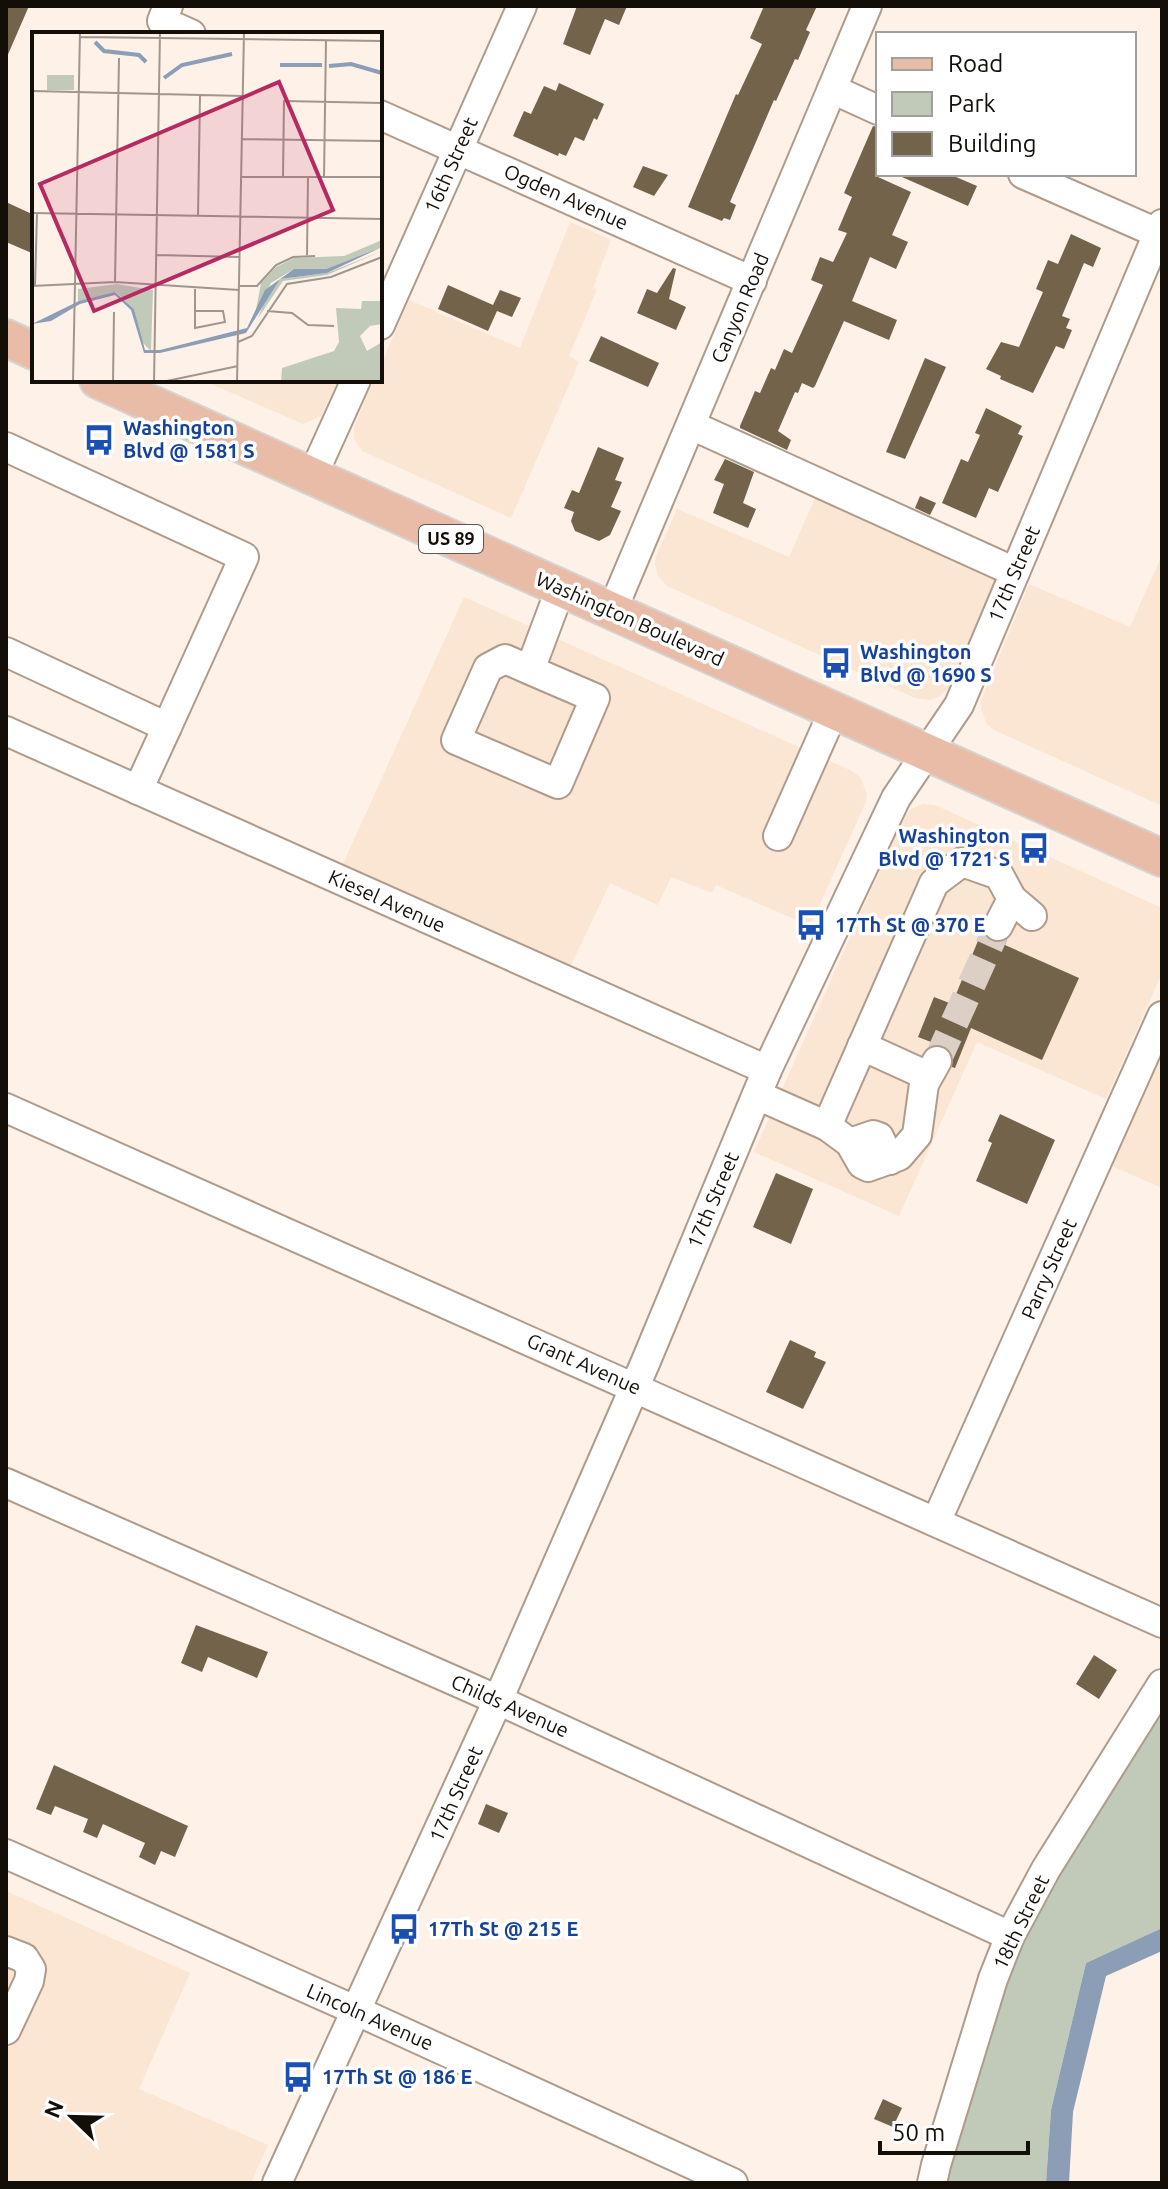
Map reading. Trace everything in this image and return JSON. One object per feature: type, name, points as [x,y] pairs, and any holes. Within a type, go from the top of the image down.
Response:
[{"type":"main road","points":[[6,338],[32,350]]},
{"type":"main road","name":"Washington Boulevard","points":[[102,382],[1162,858]]},
{"type":"street","name":"16th Street","points":[[382,321],[522,6]]},
{"type":"street","name":"Canyon Road","points":[[612,611],[867,6]]},
{"type":"street","points":[[165,14],[188,32]]},
{"type":"street","points":[[832,89],[876,109]]},
{"type":"street","name":"Ogden Avenue","points":[[382,116],[752,281]]},
{"type":"street","points":[[1028,176],[1161,231]]},
{"type":"street","name":"17th Street","points":[[277,2183],[498,1700],[635,1387],[762,1083],[896,798],[959,705],[1161,231]]},
{"type":"street","points":[[312,477],[355,382]]},
{"type":"street","points":[[691,425],[1015,572]]},
{"type":"street","points":[[6,447],[244,557],[138,790]]},
{"type":"street","points":[[530,670],[561,587]]},
{"type":"street","points":[[6,652],[167,727]]},
{"type":"street","points":[[505,659],[530,670],[595,698],[558,784],[456,740],[488,668],[505,659]]},
{"type":"street","points":[[778,836],[834,710]]},
{"type":"street","name":"Kiesel Avenue","points":[[6,731],[762,1083],[850,1143],[862,1164],[868,1167],[899,1156],[917,1135],[922,1098],[933,1069],[862,1046]]},
{"type":"street","points":[[827,1126],[934,883],[962,862],[999,875],[1022,907],[998,926]]},
{"type":"street","name":"Parry Street","points":[[936,1522],[1162,1016]]},
{"type":"street","name":"Grant Avenue","points":[[6,1108],[1162,1623]]},
{"type":"street","name":"Childs Avenue","points":[[6,1483],[498,1700],[1010,1936]]},
{"type":"street","name":"18th Street","points":[[932,2183],[993,1979],[1010,1936],[1046,1869],[1162,1684]]},
{"type":"street","name":"Lincoln Avenue","points":[[6,1854],[733,2183]]},
{"type":"street","points":[[6,1951],[24,1958],[31,1969],[29,1981],[6,2030]]},
{"type":"shaded area","points":[[570,222],[611,240],[593,288],[597,289],[569,356],[579,362],[511,518],[362,451],[354,438],[354,427],[373,382],[382,382],[382,362],[409,300],[520,348]]},
{"type":"shaded area","points":[[207,382],[337,382],[321,416],[303,424]]},
{"type":"shaded area","points":[[824,478],[1004,560],[950,687],[938,697],[930,700],[915,698],[667,586],[658,576],[656,557],[677,509],[789,557]]},
{"type":"shaded area","points":[[1162,555],[1162,806],[994,730],[986,723],[980,703],[1029,584],[1130,627]]},
{"type":"shaded area","points":[[464,597],[860,777],[867,794],[865,804],[810,926],[716,885],[712,893],[671,877],[658,905],[610,883],[570,967],[342,866]]},
{"type":"shaded area","points":[[923,804],[935,805],[1162,908],[1162,973],[1106,1099],[977,1042],[899,1216],[754,1152],[903,819],[911,809]]},
{"type":"shaded area","points":[[1162,1053],[1162,1188],[1112,1166]]},
{"type":"shaded area","points":[[6,1891],[190,1973],[139,2089],[268,2145],[251,2183],[6,2183]]},
{"type":"green space","points":[[1162,1704],[1162,1928],[1086,1963],[1051,2110],[1046,2183],[945,2183],[995,2011],[1029,1924]]},
{"type":"water","points":[[1162,1928],[1162,1951],[1106,1976],[1073,2112],[1069,2183],[1046,2183],[1051,2110],[1086,1963]]},
{"type":"building","points":[[6,6],[29,6],[6,59]]},
{"type":"building","points":[[577,6],[627,6],[619,25],[605,19],[590,55],[563,44]]},
{"type":"building","points":[[764,6],[817,6],[806,30],[810,32],[798,60],[795,59],[774,100],[730,202],[736,205],[730,220],[724,218],[722,221],[688,207],[736,94],[762,44],[750,38]]},
{"type":"building","points":[[559,83],[604,104],[584,141],[575,137],[566,156],[559,153],[558,156],[513,136],[524,111],[531,114],[544,86],[556,91]]},
{"type":"building","points":[[873,126],[876,127],[876,176],[911,192],[892,235],[908,242],[896,269],[870,257],[852,301],[897,320],[889,340],[844,321],[815,386],[802,383],[798,393],[795,392],[778,431],[791,440],[787,450],[740,426],[755,391],[760,393],[784,349],[792,353],[823,285],[811,280],[820,257],[833,262],[847,233],[838,230],[852,197],[844,193]]},
{"type":"building","points":[[643,166],[668,175],[654,196],[633,187]]},
{"type":"building","points":[[900,176],[954,176],[977,186],[968,206]]},
{"type":"building","points":[[6,202],[32,214],[32,253],[6,242]]},
{"type":"building","points":[[1071,234],[1101,248],[1093,267],[1084,263],[1062,316],[1070,319],[1066,328],[1072,330],[1064,349],[1056,346],[1033,393],[1000,379],[1001,376],[986,369],[1001,342],[1019,347],[1043,292],[1036,289],[1048,260],[1058,264]]},
{"type":"building","points":[[673,268],[676,269],[669,299],[686,307],[676,330],[637,313],[647,289],[657,293]]},
{"type":"building","points":[[448,285],[493,305],[500,290],[521,298],[512,317],[497,311],[488,331],[438,309]]},
{"type":"building","points":[[601,336],[659,363],[648,387],[589,361]]},
{"type":"building","points":[[925,358],[946,367],[905,459],[886,452]]},
{"type":"building","points":[[986,408],[1022,426],[1018,434],[1023,436],[998,492],[989,488],[976,518],[942,503],[961,459],[968,462],[980,435],[975,433]]},
{"type":"building","points":[[598,447],[624,458],[615,480],[622,482],[611,507],[621,511],[610,535],[599,541],[575,531],[571,521],[574,512],[564,508],[572,490],[579,493]]},
{"type":"building","points":[[725,459],[754,472],[743,503],[756,509],[748,528],[713,513],[724,484],[714,480]]},
{"type":"building","points":[[920,496],[936,503],[930,515],[915,508]]},
{"type":"building","points":[[982,931],[991,941],[1000,943],[1007,940],[1005,945],[1079,978],[1042,1060],[971,1028],[955,1068],[952,1067],[952,1053],[946,1047],[938,1044],[930,1046],[931,1042],[918,1037],[934,997],[952,1004]]},
{"type":"building","points":[[1000,1114],[1055,1140],[1027,1204],[976,1181]]},
{"type":"building","points":[[776,1173],[813,1189],[791,1244],[753,1227]]},
{"type":"building","points":[[790,1340],[816,1352],[814,1357],[826,1362],[803,1409],[766,1392]]},
{"type":"building","points":[[196,1625],[268,1652],[257,1678],[208,1657],[202,1672],[181,1663]]},
{"type":"building","points":[[1094,1655],[1117,1670],[1099,1699],[1076,1684]]},
{"type":"building","points":[[54,1765],[188,1826],[175,1857],[161,1851],[155,1865],[139,1857],[145,1843],[103,1824],[97,1838],[83,1832],[88,1819],[55,1806],[51,1815],[36,1809]]},
{"type":"building","points":[[486,1804],[508,1813],[499,1833],[478,1824]]},
{"type":"building","points":[[883,2099],[902,2108],[893,2127],[874,2119]]},
{"type":"tunnel","points":[[937,1061],[998,926]]},
{"type":"place","name":"Washington Blvd @ 1581 S","points":[[99,440]]},
{"type":"place","name":"Washington Blvd @ 1690 S","points":[[836,663]]},
{"type":"place","name":"Washington Blvd @ 1721 S","points":[[1034,848]]},
{"type":"place","name":"17Th St @ 370 E","points":[[811,925]]},
{"type":"place","name":"17Th St @ 215 E","points":[[404,1929]]},
{"type":"place","name":"17Th St @ 186 E","points":[[298,2077]]}]
